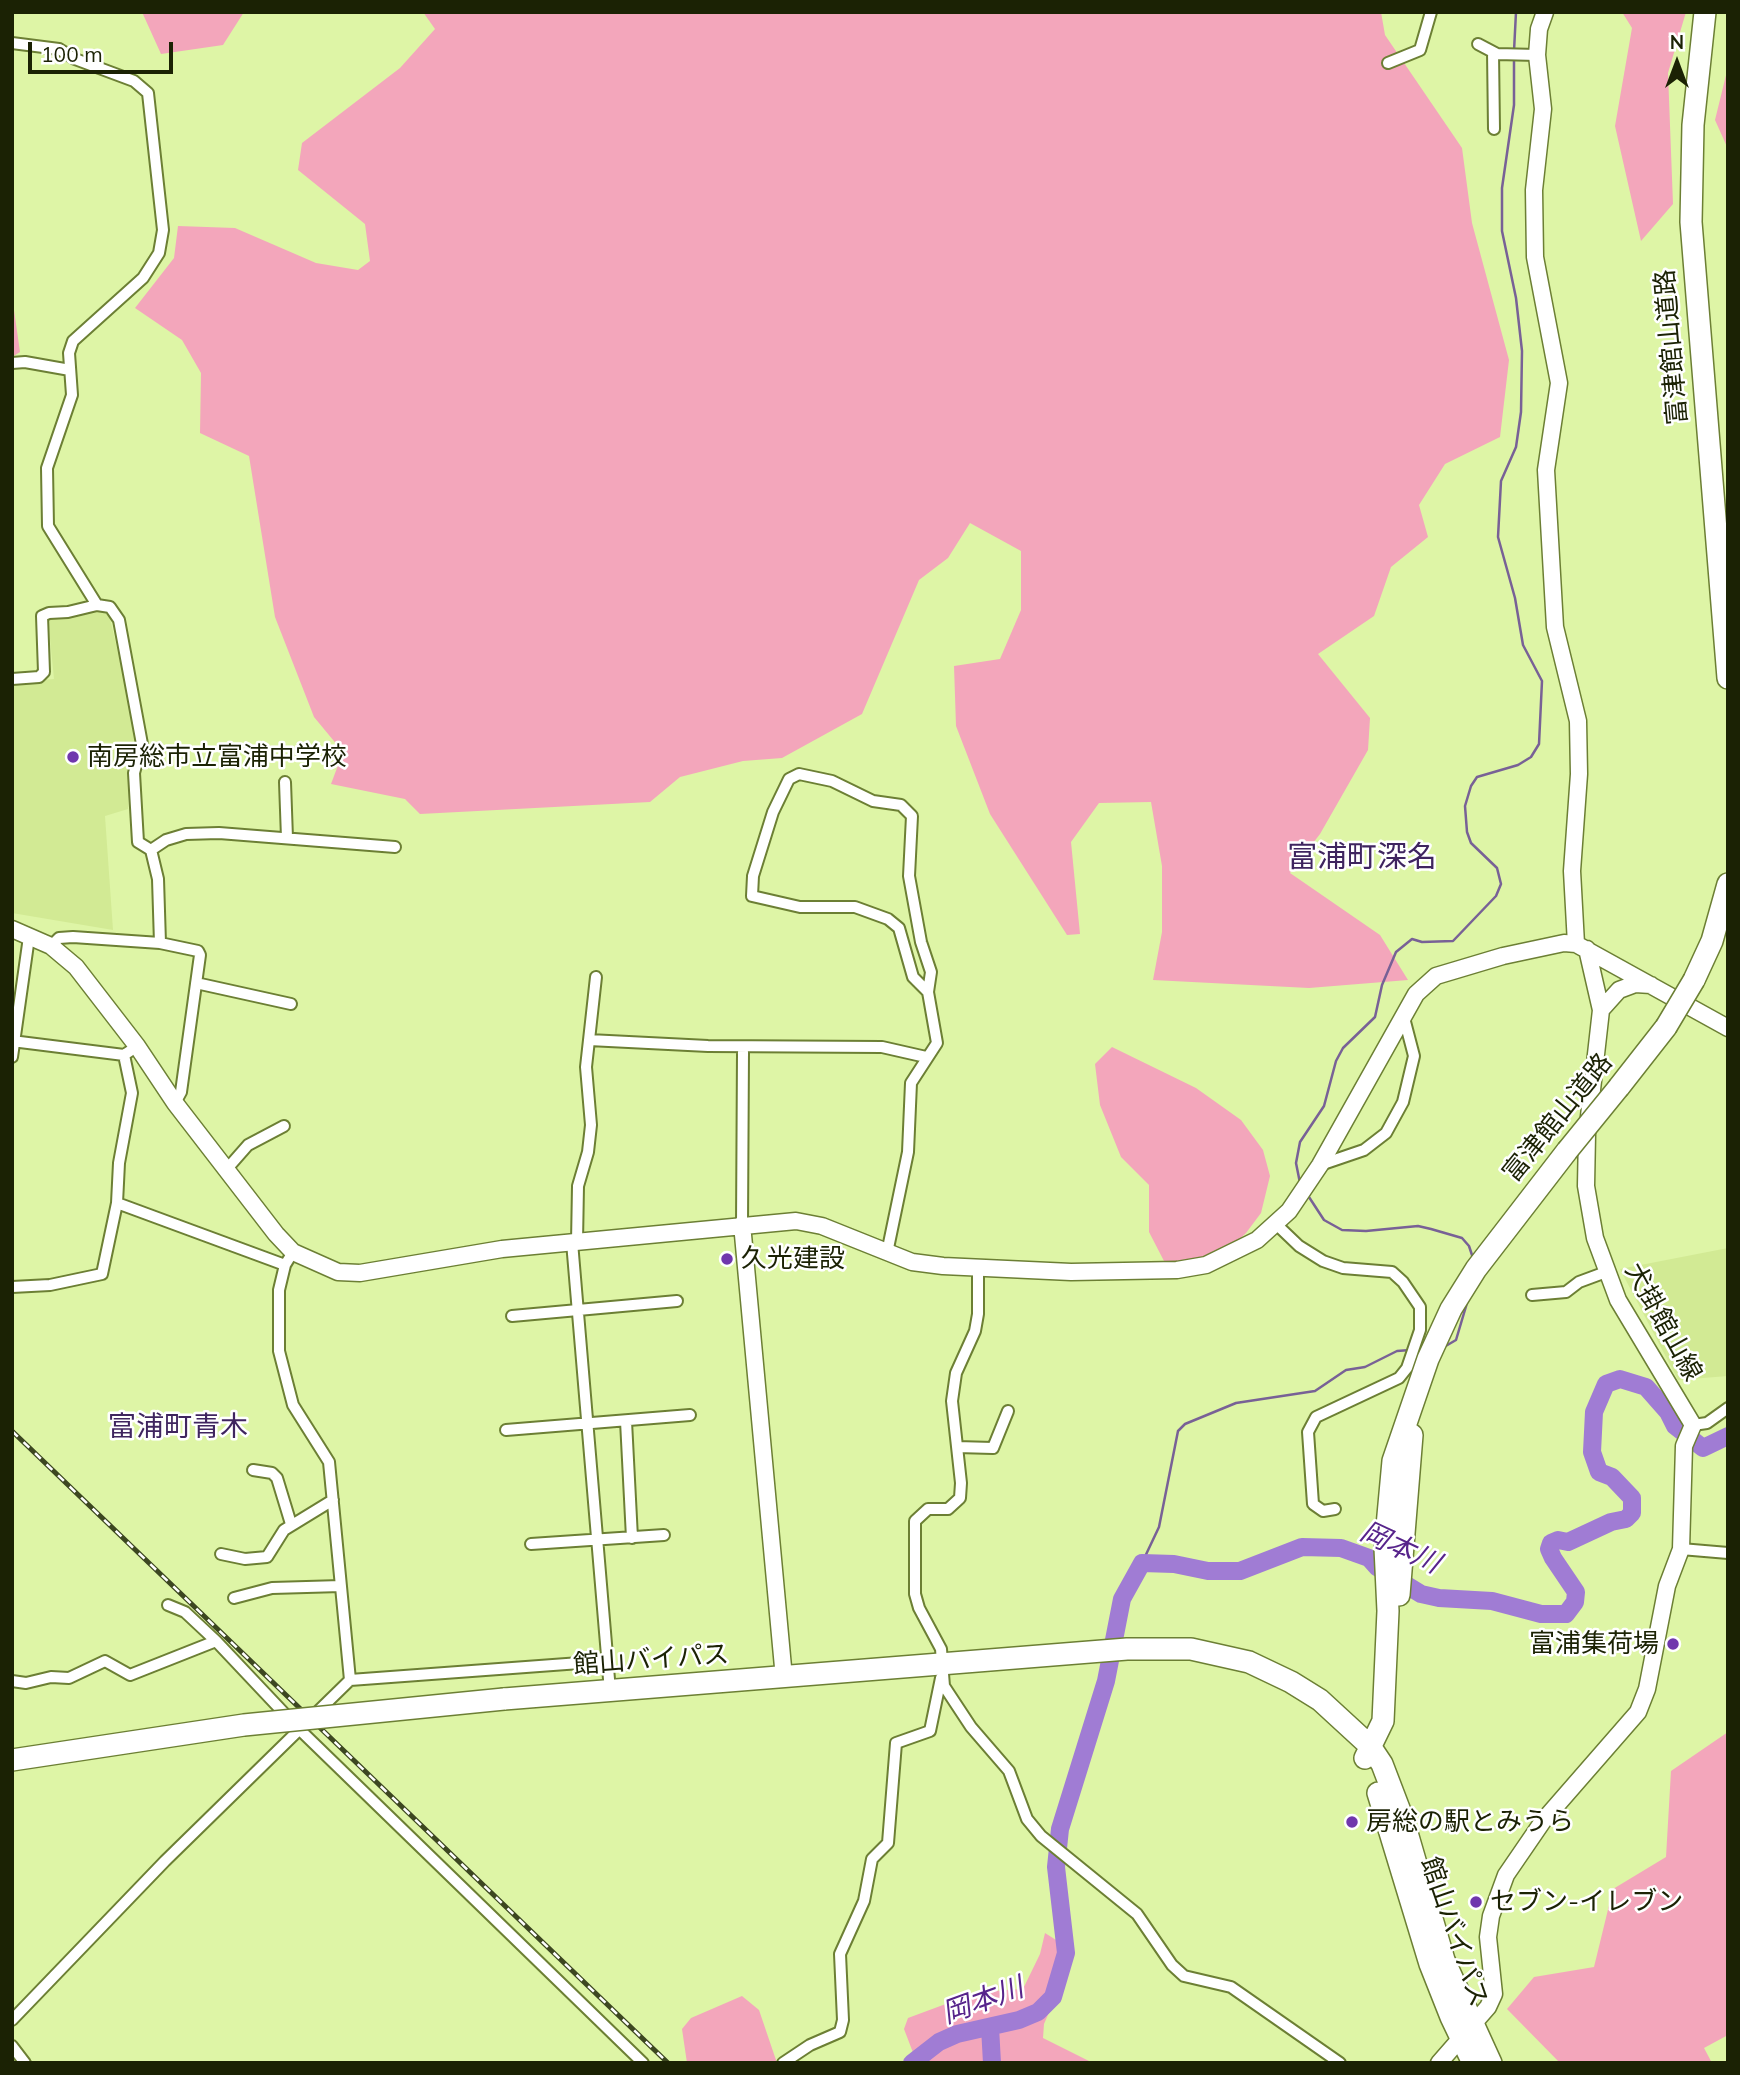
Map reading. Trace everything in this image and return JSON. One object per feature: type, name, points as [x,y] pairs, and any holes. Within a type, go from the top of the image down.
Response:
[{"type":"highway","name":"富津館山道路","points":[[1705,12],[1693,125],[1691,222],[1728,678]]},
{"type":"highway","name":"富津館山道路","points":[[1372,1758],[1393,1727],[1394,1549],[1408,1460],[1413,1375],[1451,1309],[1513,1222],[1666,1027],[1694,980],[1716,929],[1728,884]]},
{"type":"highway","name":"館山バイパス","points":[[12,1760],[244,1725],[504,1699],[785,1678],[941,1671],[1074,1653],[1128,1649],[1213,1652],[1249,1661],[1292,1682],[1340,1731],[1372,1758],[1403,1819],[1467,2031],[1473,2063]]},
{"type":"highway","name":"館山バイパス","points":[[1467,2031],[1491,2063]]},
{"type":"street","points":[[1388,64],[1420,50],[1431,12]]},
{"type":"street","name":"犬掛館山線","points":[[1545,12],[1539,29],[1537,55],[1543,109],[1534,190],[1535,257],[1559,383],[1546,470],[1550,569],[1559,649],[1578,720],[1579,774],[1572,871],[1582,947],[1601,1010],[1588,1123],[1586,1186],[1590,1219],[1606,1272],[1631,1323],[1692,1427]]},
{"type":"street","points":[[12,43],[59,49],[75,59],[134,81],[148,93],[163,230],[159,253],[143,278],[73,341],[69,354],[72,395],[47,468],[45,511],[48,526],[97,605]]},
{"type":"street","points":[[1478,44],[1493,52],[1537,55]]},
{"type":"street","points":[[1493,52],[1494,129]]},
{"type":"street","points":[[12,363],[25,362],[71,370]]},
{"type":"street","points":[[12,679],[38,677],[44,672],[42,616],[97,605],[110,607],[119,620],[142,744],[134,773],[138,842],[151,850],[158,879],[160,943]]},
{"type":"street","points":[[887,1253],[908,1152],[911,1083],[937,1043],[928,992],[931,972],[921,942],[909,876],[914,828],[908,809],[889,802],[873,801],[832,781],[799,774],[789,779],[773,812],[753,876],[752,897],[800,907],[855,907],[888,919],[898,928],[913,976],[928,992]]},
{"type":"street","points":[[285,782],[287,838]]},
{"type":"street","points":[[151,850],[166,840],[186,834],[287,838],[395,847]]},
{"type":"street","points":[[12,929],[51,946],[76,967],[131,1050],[226,1170],[289,1259]]},
{"type":"street","points":[[12,1057],[29,937]]},
{"type":"street","points":[[51,946],[59,938],[74,937],[160,943],[198,951],[200,955],[181,1092],[175,1103]]},
{"type":"street","points":[[117,1202],[289,1259],[338,1272],[360,1273],[502,1249],[742,1224],[796,1221],[822,1226],[912,1262],[1071,1272],[1177,1270],[1206,1265],[1229,1256],[1257,1240],[1289,1210],[1320,1165],[1403,1014],[1416,994],[1436,976],[1503,956],[1564,943],[1582,947],[1728,1028]]},
{"type":"street","points":[[596,978],[586,1068],[591,1125],[588,1152],[578,1186],[575,1242],[577,1310],[610,1691]]},
{"type":"street","points":[[196,983],[291,1004]]},
{"type":"street","points":[[1601,1010],[1609,999],[1626,987],[1653,985]]},
{"type":"street","points":[[1320,1165],[1364,1150],[1386,1133],[1403,1102],[1414,1056],[1403,1014]]},
{"type":"street","points":[[589,1040],[708,1046],[882,1047],[926,1057]]},
{"type":"street","points":[[13,1042],[131,1050]]},
{"type":"street","points":[[12,1287],[50,1285],[102,1274],[117,1202],[119,1163],[132,1093],[125,1069],[131,1050]]},
{"type":"street","points":[[743,1052],[742,1224],[785,1678]]},
{"type":"street","points":[[226,1170],[248,1145],[284,1126]]},
{"type":"street","points":[[1276,1224],[1299,1246],[1323,1261],[1343,1268],[1382,1269],[1403,1282],[1420,1307],[1422,1318],[1415,1343],[1413,1375],[1399,1378],[1316,1417],[1308,1432],[1313,1504],[1323,1511],[1335,1510]]},
{"type":"street","points":[[289,1259],[279,1290],[278,1332],[282,1368],[297,1413],[322,1447],[329,1462],[350,1680]]},
{"type":"street","points":[[783,2063],[810,2045],[840,2032],[843,2020],[840,1954],[864,1901],[872,1859],[888,1843],[896,1743],[930,1731],[941,1671],[941,1649],[919,1608],[915,1594],[915,1521],[928,1509],[948,1509],[960,1498],[953,1384],[975,1331],[978,1314],[978,1267]]},
{"type":"street","points":[[1532,1295],[1566,1292],[1579,1282],[1606,1272]]},
{"type":"street","points":[[512,1316],[677,1301]]},
{"type":"street","points":[[1439,2063],[1494,1994],[1488,1937],[1491,1916],[1506,1875],[1544,1821],[1638,1712],[1647,1689],[1667,1586],[1681,1549],[1684,1446],[1692,1427],[1707,1423],[1728,1408]]},
{"type":"street","points":[[957,1447],[993,1448],[1008,1411]]},
{"type":"street","points":[[506,1430],[690,1415]]},
{"type":"street","points":[[626,1421],[632,1538]]},
{"type":"street","points":[[253,1470],[272,1473],[277,1478],[291,1524]]},
{"type":"street","points":[[221,1554],[245,1559],[267,1557],[291,1524],[333,1500]]},
{"type":"street","points":[[531,1544],[664,1535]]},
{"type":"street","points":[[1681,1549],[1728,1553]]},
{"type":"street","points":[[234,1598],[272,1588],[341,1586]]},
{"type":"street","points":[[168,1605],[185,1612],[216,1641],[299,1730],[643,2063]]},
{"type":"street","points":[[12,1681],[26,1683],[51,1677],[69,1678],[94,1663],[105,1661],[130,1675],[216,1641]]},
{"type":"street","points":[[12,2020],[165,1861],[350,1680],[607,1661]]},
{"type":"street","points":[[941,1671],[944,1686],[971,1727],[1009,1771],[1027,1819],[1041,1836],[1069,1861],[1137,1914],[1172,1965],[1184,1976],[1231,1987],[1340,2063]]},
{"type":"street","points":[[12,2046],[25,2063]]},
{"type":"shaded area","points":[[142,12],[244,12],[223,45],[161,54]]},
{"type":"shaded area","points":[[423,12],[1381,12],[1385,35],[1462,148],[1472,223],[1509,360],[1500,437],[1445,464],[1419,505],[1428,537],[1391,567],[1374,616],[1318,654],[1370,718],[1368,750],[1320,834],[1290,873],[1380,935],[1408,980],[1309,988],[1153,980],[1162,932],[1162,866],[1151,802],[1099,803],[1071,842],[1080,934],[1067,935],[990,814],[956,726],[954,666],[1000,659],[1021,610],[1021,551],[970,523],[948,558],[919,580],[862,714],[782,758],[743,761],[680,777],[650,802],[420,814],[405,799],[331,784],[343,752],[314,717],[275,617],[249,456],[200,433],[201,373],[182,340],[135,308],[174,258],[178,226],[235,228],[316,263],[358,270],[370,261],[365,224],[298,170],[302,143],[400,68],[435,29]]},
{"type":"shaded area","points":[[1622,12],[1686,12],[1668,73],[1673,204],[1641,241],[1615,126],[1632,28]]},
{"type":"shaded area","points":[[1728,67],[1728,149],[1715,120]]},
{"type":"shaded area","points":[[12,296],[20,352],[12,357]]},
{"type":"shaded area","name":"南房総市立富浦中学校","points":[[108,610],[139,743],[129,771],[128,809],[105,816],[113,930],[12,913],[12,682],[54,679],[48,618]]},
{"type":"shaded area","points":[[1112,1047],[1196,1088],[1241,1120],[1263,1150],[1270,1176],[1261,1213],[1246,1233],[1217,1261],[1164,1261],[1149,1232],[1149,1185],[1121,1157],[1100,1105],[1095,1064]]},
{"type":"shaded area","points":[[1728,1248],[1728,1376],[1678,1380],[1620,1269]]},
{"type":"shaded area","points":[[1728,1732],[1728,2035],[1704,2048],[1712,2063],[1560,2063],[1507,2009],[1534,1977],[1594,1967],[1613,1889],[1666,1857],[1671,1771]]},
{"type":"shaded area","points":[[1045,1933],[1075,1952],[1044,2024],[1043,2038],[1093,2063],[917,2063],[904,2029],[908,2018],[978,1992],[1023,1989],[1040,1954]]},
{"type":"shaded area","points":[[742,1996],[759,2010],[777,2063],[687,2063],[682,2029],[691,2018]]},
{"type":"waterway","points":[[1514,51],[1516,12]]},
{"type":"waterway","points":[[1300,1183],[1296,1163],[1300,1142],[1324,1106],[1336,1061],[1343,1048],[1375,1017],[1382,985],[1396,952],[1412,939],[1422,942],[1453,941],[1496,896],[1501,884],[1497,868],[1471,843],[1467,832],[1465,806],[1471,786],[1477,777],[1518,765],[1531,757],[1539,744],[1542,681],[1523,645],[1515,598],[1498,537],[1501,481],[1516,447],[1521,412],[1522,351],[1516,298],[1502,231],[1502,188],[1514,105],[1514,57]]},
{"type":"waterway","points":[[1307,1194],[1324,1220],[1342,1230],[1366,1231],[1418,1226],[1462,1238],[1469,1246],[1473,1258]]},
{"type":"waterway","points":[[1444,1347],[1456,1340],[1467,1303]]},
{"type":"waterway","points":[[1142,1563],[1159,1527],[1178,1431],[1185,1424],[1236,1403],[1315,1391],[1346,1370],[1365,1367],[1397,1351],[1410,1350]]},
{"type":"waterway","name":"岡本川","points":[[912,2063],[939,2042],[957,2034],[1019,2020],[1038,2012],[1053,1997],[1066,1953],[1056,1867],[1060,1829],[1106,1681],[1122,1599],[1142,1563],[1174,1564],[1208,1571],[1240,1571],[1302,1547],[1341,1548],[1369,1558],[1377,1567],[1421,1594],[1439,1598],[1492,1601],[1541,1614],[1566,1614],[1575,1602],[1576,1592],[1553,1558],[1549,1549],[1551,1543],[1558,1540],[1568,1542],[1611,1522],[1626,1519],[1632,1513],[1632,1498],[1612,1477],[1599,1472],[1592,1452],[1594,1412],[1606,1384],[1620,1379],[1646,1387],[1668,1412],[1675,1426],[1703,1448],[1728,1436]]},
{"type":"waterway","points":[[990,2027],[992,2063]]},
{"type":"railway","points":[[12,1431],[668,2063]]},
{"type":"place","name":"南房総市立富浦中学校","points":[[73,757]]},
{"type":"place","name":"久光建設","points":[[727,1259]]},
{"type":"place","name":"富浦集荷場","points":[[1673,1644]]},
{"type":"place","name":"房総の駅とみうら","points":[[1352,1822]]},
{"type":"place","name":"セブン-イレブン","points":[[1476,1902]]},
{"type":"district","name":"富浦町深名","points":[[1362,858]]},
{"type":"district","name":"富浦町青木","points":[[178,1428]]}]
